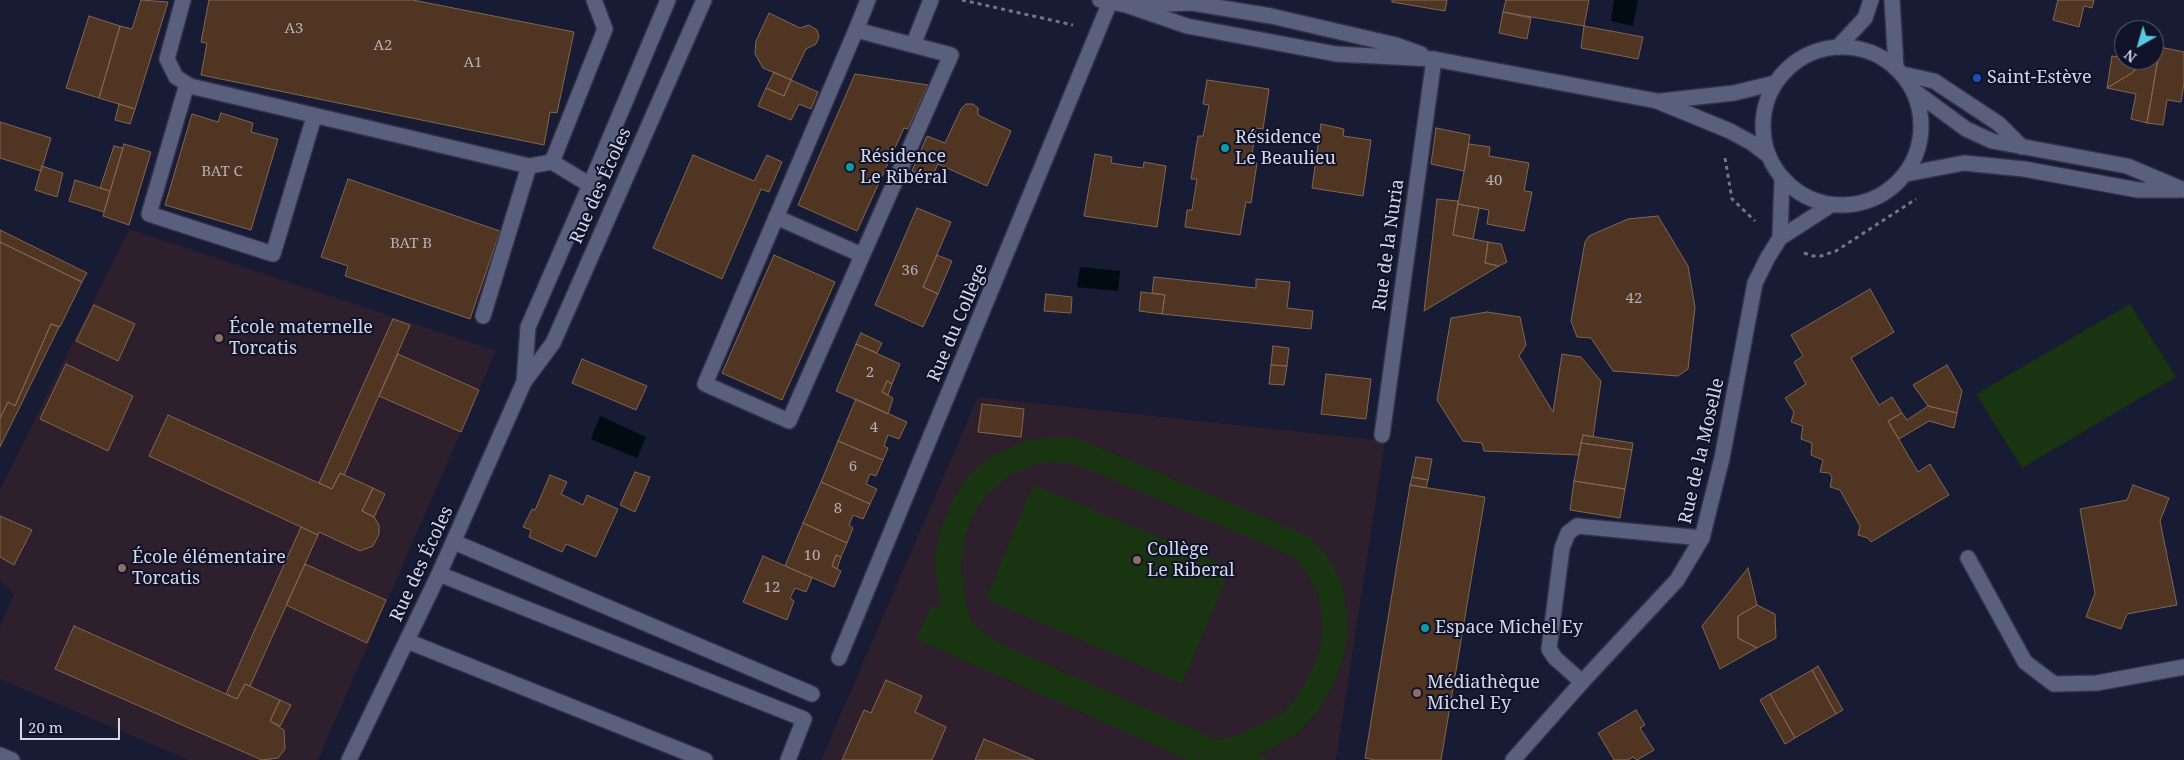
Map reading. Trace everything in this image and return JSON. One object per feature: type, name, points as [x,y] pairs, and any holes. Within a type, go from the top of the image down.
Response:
[{"type":"street","points":[[183,0],[167,59],[176,77],[187,84],[314,116],[529,166],[552,162],[590,185]]},
{"type":"street","points":[[552,162],[605,29],[594,0]]},
{"type":"street","name":"Rue des Écoles","points":[[524,382],[528,327],[668,0]]},
{"type":"street","name":"Rue des Écoles","points":[[349,760],[454,542],[524,382],[553,344],[704,0]]},
{"type":"street","points":[[856,30],[950,55],[789,421],[705,384],[868,0]]},
{"type":"street","points":[[913,45],[931,0]]},
{"type":"street","points":[[1838,47],[1865,18],[1871,0]]},
{"type":"street","points":[[1892,0],[1899,71],[1913,90],[1966,129],[1992,140],[2022,147],[2127,166],[2184,190]]},
{"type":"street","points":[[1105,1],[1126,5],[1188,26],[1336,54],[1434,59],[1657,101],[1730,131],[1752,143],[1769,156]]},
{"type":"street","name":"Rue du Collège","points":[[839,658],[1105,1]]},
{"type":"street","points":[[1126,5],[1192,3],[1261,15],[1396,45],[1434,59]]},
{"type":"street","points":[[1913,90],[1920,111],[1921,134],[1916,155],[1906,174],[1891,190],[1873,200],[1852,206],[1831,205],[1813,200],[1796,191],[1782,178],[1769,156],[1763,132],[1765,107],[1775,84],[1792,65],[1813,52],[1838,47],[1858,48],[1872,53],[1899,71],[1934,81],[1999,124],[2022,147]]},
{"type":"street","name":"Rue de la Nuria","points":[[1382,435],[1434,59]]},
{"type":"street","points":[[187,84],[149,214],[273,254],[314,116]]},
{"type":"street","points":[[1657,101],[1734,93],[1775,84]]},
{"type":"street","points":[[1906,174],[1964,163],[2024,170],[2138,190],[2184,190]]},
{"type":"street","points":[[483,316],[529,166]]},
{"type":"street","name":"Rue de la Moselle","points":[[1780,238],[1782,178]]},
{"type":"street","name":"Rue de la Moselle","points":[[1514,760],[1582,682],[1677,580],[1702,538],[1722,458],[1755,283],[1780,238],[1831,205]]},
{"type":"street","points":[[776,217],[862,256]]},
{"type":"street","points":[[1582,682],[1555,658],[1549,648],[1562,548],[1568,533],[1577,526],[1702,538]]},
{"type":"street","points":[[454,542],[812,694]]},
{"type":"street","points":[[1968,558],[2025,662],[2054,684],[2097,683],[2184,667]]},
{"type":"street","points":[[439,574],[804,719],[788,760]]},
{"type":"street","points":[[407,641],[705,760]]},
{"type":"street","points":[[0,755],[12,760]]},
{"type":"path","points":[[1724,153],[1732,199],[1755,221]]},
{"type":"path","points":[[1800,251],[1813,256],[1821,256],[1836,251],[1918,198]]},
{"type":"shaded area","points":[[1614,0],[1638,0],[1633,26],[1611,21]]},
{"type":"shaded area","points":[[129,229],[496,351],[318,760],[189,760],[0,679],[0,627],[14,594],[0,581],[0,490]]},
{"type":"shaded area","points":[[1080,267],[1120,271],[1118,291],[1077,287]]},
{"type":"shaded area","name":"Collège Le Riberal","points":[[978,397],[1385,441],[1336,760],[821,760]]},
{"type":"shaded area","points":[[600,416],[646,437],[637,458],[591,439]]},
{"type":"green space","points":[[2130,304],[2176,377],[2022,468],[1976,394]]},
{"type":"green space","points":[[1057,437],[1073,438],[1091,444],[1296,531],[1309,538],[1326,555],[1341,581],[1346,605],[1348,627],[1345,652],[1335,681],[1319,710],[1298,732],[1270,749],[1257,754],[1269,760],[1189,760],[916,639],[932,605],[942,609],[935,566],[941,528],[952,502],[965,480],[981,464],[998,453],[1026,441]],"holes":[[[1056,462],[1083,467],[1285,553],[1294,558],[1305,570],[1317,591],[1321,609],[1323,626],[1320,647],[1312,671],[1298,696],[1283,713],[1240,735],[1217,740],[1000,644],[972,623],[966,606],[961,566],[965,535],[974,513],[985,496],[1010,475],[1033,465]]]},
{"type":"green space","points":[[1033,485],[1231,567],[1182,683],[986,599]]},
{"type":"building","points":[[141,0],[168,2],[135,109],[99,98],[120,26],[132,29]]},
{"type":"building","points":[[209,0],[413,0],[574,32],[557,113],[550,112],[544,145],[201,75],[207,43],[201,42]]},
{"type":"building","points":[[1392,0],[1447,0],[1445,11],[1392,2]]},
{"type":"building","points":[[1506,0],[1589,0],[1584,26],[1503,12]]},
{"type":"building","points":[[2058,0],[2094,0],[2092,8],[2084,6],[2079,27],[2053,20]]},
{"type":"building","points":[[1503,12],[1531,18],[1527,39],[1499,33]]},
{"type":"building","points":[[769,13],[800,28],[809,25],[817,30],[819,37],[816,44],[806,49],[791,80],[763,68],[755,54],[756,41]]},
{"type":"building","points":[[89,16],[120,26],[99,98],[66,88]]},
{"type":"building","points":[[1584,26],[1643,37],[1638,59],[1581,48]]},
{"type":"building","points":[[2164,48],[2184,52],[2184,83],[2181,102],[2167,100],[2163,125],[2147,123],[2156,70],[2164,70]]},
{"type":"building","points":[[2112,56],[2114,56],[2114,70],[2135,70],[2132,73],[2107,88]]},
{"type":"building","points":[[2135,70],[2156,70],[2147,123],[2131,119],[2136,94],[2107,88]]},
{"type":"building","points":[[774,72],[791,80],[784,96],[766,88]]},
{"type":"building","name":"Résidence Le Ribéral","points":[[855,74],[928,85],[908,129],[904,128],[857,231],[798,205]]},
{"type":"building","points":[[791,80],[818,92],[811,109],[799,104],[791,120],[758,106],[766,88],[784,96]]},
{"type":"building","name":"Résidence Le Beaulieu","points":[[1207,80],[1269,89],[1263,129],[1256,128],[1251,161],[1257,163],[1251,203],[1246,202],[1240,235],[1185,227],[1187,210],[1192,210],[1197,179],[1191,179],[1198,136],[1203,136],[1209,105],[1203,104]]},
{"type":"building","points":[[119,104],[135,109],[130,124],[115,120]]},
{"type":"building","points":[[966,104],[973,104],[978,108],[978,115],[1011,131],[987,186],[938,164],[931,179],[912,171],[927,136],[945,143],[961,109]]},
{"type":"building","points":[[221,113],[253,123],[251,132],[278,139],[251,230],[165,205],[192,114],[218,122]]},
{"type":"building","points":[[0,122],[51,138],[41,171],[0,158]]},
{"type":"building","points":[[1321,124],[1344,129],[1343,136],[1371,140],[1363,196],[1312,188]]},
{"type":"building","points":[[1436,128],[1470,135],[1464,171],[1431,164]]},
{"type":"building","points":[[124,144],[151,152],[129,225],[103,216]]},
{"type":"building","points":[[1469,144],[1490,147],[1489,156],[1529,163],[1524,191],[1532,192],[1524,231],[1487,224],[1489,210],[1458,204]]},
{"type":"building","points":[[114,146],[123,148],[110,191],[100,188]]},
{"type":"building","points":[[1095,154],[1112,157],[1111,163],[1143,168],[1144,162],[1166,166],[1157,227],[1084,216]]},
{"type":"building","points":[[693,155],[754,181],[767,155],[782,162],[769,192],[761,189],[722,279],[653,248]]},
{"type":"building","points":[[42,166],[63,173],[57,197],[35,190]]},
{"type":"building","points":[[348,179],[500,231],[470,319],[345,276],[348,266],[321,257]]},
{"type":"building","points":[[75,180],[110,191],[104,212],[69,201]]},
{"type":"building","points":[[1437,199],[1458,201],[1453,235],[1488,242],[1485,263],[1499,266],[1424,311]]},
{"type":"building","points":[[1458,204],[1479,208],[1473,239],[1453,235]]},
{"type":"building","points":[[917,208],[951,222],[923,287],[938,294],[923,327],[875,305]]},
{"type":"building","points":[[1658,216],[1688,266],[1695,307],[1688,369],[1678,376],[1613,371],[1591,338],[1577,337],[1571,321],[1585,242],[1589,236],[1628,219]]},
{"type":"building","points":[[0,230],[87,273],[82,282],[0,242]]},
{"type":"building","points":[[0,242],[82,282],[60,327],[51,324],[15,406],[8,402],[0,418]]},
{"type":"building","points":[[1488,242],[1501,244],[1507,262],[1499,266],[1485,263]]},
{"type":"building","points":[[774,255],[835,282],[782,400],[722,373]]},
{"type":"building","points":[[937,255],[952,261],[938,294],[923,287]]},
{"type":"building","points":[[1154,277],[1256,288],[1256,279],[1290,282],[1287,308],[1313,311],[1311,329],[1162,314],[1165,295],[1152,293]]},
{"type":"building","points":[[1870,289],[1894,332],[1851,358],[1879,405],[1892,397],[1902,413],[1888,421],[1918,472],[1930,464],[1949,495],[1871,542],[1868,538],[1858,535],[1860,526],[1840,490],[1830,487],[1832,477],[1829,473],[1820,472],[1823,460],[1811,455],[1812,443],[1801,439],[1803,426],[1791,422],[1794,412],[1785,398],[1806,384],[1794,362],[1803,356],[1791,335]]},
{"type":"building","points":[[1141,292],[1165,295],[1162,314],[1139,311]]},
{"type":"building","points":[[1046,294],[1072,297],[1071,313],[1044,311]]},
{"type":"building","points":[[94,305],[135,324],[118,361],[76,341]]},
{"type":"building","points":[[1487,312],[1520,317],[1526,345],[1519,356],[1553,412],[1562,354],[1581,357],[1601,381],[1593,437],[1583,435],[1579,455],[1484,451],[1482,443],[1463,441],[1437,400],[1451,318]]},
{"type":"building","points":[[393,319],[410,325],[344,475],[340,473],[332,489],[319,483]]},
{"type":"building","points":[[51,324],[59,327],[0,447],[0,418],[8,402],[15,406]]},
{"type":"building","points":[[861,333],[882,343],[877,353],[856,344]]},
{"type":"building","points":[[856,344],[900,364],[892,384],[887,381],[882,392],[893,398],[888,414],[836,391]]},
{"type":"building","points":[[1273,346],[1289,348],[1287,366],[1271,365]]},
{"type":"building","points":[[398,354],[479,390],[461,432],[379,396]]},
{"type":"building","points":[[582,359],[647,386],[636,410],[572,383]]},
{"type":"building","points":[[66,364],[133,396],[108,451],[40,419]]},
{"type":"building","points":[[1271,365],[1287,366],[1284,385],[1269,384]]},
{"type":"building","points":[[1947,365],[1962,391],[1957,413],[1928,406],[1913,385]]},
{"type":"building","points":[[1326,374],[1371,379],[1366,419],[1321,414]]},
{"type":"building","points":[[887,381],[892,384],[888,395],[882,392]]},
{"type":"building","points":[[856,399],[907,422],[899,439],[888,435],[884,446],[888,448],[883,460],[838,441]]},
{"type":"building","points":[[982,404],[1024,409],[1021,437],[978,432]]},
{"type":"building","points":[[1928,406],[1957,413],[1954,428],[1929,421],[1899,439],[1888,421],[1902,413],[1907,420]]},
{"type":"building","points":[[168,415],[332,489],[340,473],[373,488],[362,511],[374,517],[379,525],[379,534],[373,546],[360,551],[319,532],[318,535],[149,456]]},
{"type":"building","points":[[1583,435],[1633,443],[1632,450],[1581,443]]},
{"type":"building","points":[[838,441],[883,460],[876,476],[870,474],[866,484],[877,489],[870,504],[821,482]]},
{"type":"building","points":[[1581,443],[1632,450],[1625,489],[1574,481]]},
{"type":"building","points":[[1416,457],[1432,459],[1428,480],[1412,477]]},
{"type":"building","points":[[635,472],[650,477],[635,512],[620,505]]},
{"type":"building","points":[[550,475],[567,482],[561,494],[583,505],[587,495],[618,509],[596,557],[566,544],[562,552],[529,537],[531,530],[523,527],[532,509],[535,510]]},
{"type":"building","points":[[1412,477],[1428,480],[1426,488],[1410,485]]},
{"type":"building","points":[[1574,481],[1625,489],[1620,518],[1570,510]]},
{"type":"building","points":[[821,482],[870,504],[863,519],[853,515],[849,525],[853,528],[847,543],[803,523]]},
{"type":"building","name":"Espace Michel Ey","points":[[1410,485],[1485,497],[1441,760],[1375,760],[1365,758]]},
{"type":"building","points":[[2133,485],[2169,498],[2160,521],[2177,605],[2127,614],[2121,629],[2086,617],[2095,593],[2080,509],[2127,500]]},
{"type":"building","points":[[373,488],[385,494],[374,517],[362,511]]},
{"type":"building","points":[[0,516],[32,530],[14,565],[0,557]]},
{"type":"building","points":[[803,523],[847,543],[841,557],[836,555],[832,566],[841,571],[834,587],[785,566]]},
{"type":"building","points":[[301,527],[318,535],[250,686],[245,684],[237,699],[226,694]]},
{"type":"building","points":[[836,555],[841,557],[837,569],[832,566]]},
{"type":"building","points":[[763,556],[812,578],[806,592],[795,588],[790,598],[794,601],[787,620],[743,602]]},
{"type":"building","points":[[305,564],[386,600],[367,643],[286,605]]},
{"type":"building","points":[[1748,568],[1757,605],[1738,616],[1738,638],[1757,648],[1720,669],[1702,626]]},
{"type":"building","points":[[1757,605],[1775,614],[1776,638],[1757,648],[1738,638],[1738,616]]},
{"type":"building","points":[[74,626],[237,699],[245,684],[280,700],[270,721],[284,730],[285,749],[278,758],[262,760],[55,669]]},
{"type":"building","points":[[1818,666],[1843,710],[1836,714],[1812,670]]},
{"type":"building","points":[[1812,670],[1836,714],[1795,738],[1770,694]]},
{"type":"building","points":[[886,680],[922,696],[915,712],[946,727],[932,760],[842,760],[864,710],[871,713]]},
{"type":"building","points":[[1770,694],[1795,738],[1785,744],[1760,700]]},
{"type":"building","points":[[280,700],[291,705],[280,726],[270,721]]},
{"type":"building","points":[[1636,710],[1645,725],[1640,728],[1654,750],[1637,760],[1633,757],[1628,760],[1614,760],[1598,733]]},
{"type":"building","points":[[984,739],[1034,760],[975,760]]},
{"type":"place","name":"Saint-Estève","points":[[1977,78]]},
{"type":"place","name":"Résidence Le Beaulieu","points":[[1225,148]]},
{"type":"place","name":"Résidence Le Ribéral","points":[[850,167]]},
{"type":"place","name":"École maternelle Torcatis","points":[[219,338]]},
{"type":"place","name":"Collège Le Riberal","points":[[1137,560]]},
{"type":"place","name":"École élémentaire Torcatis","points":[[122,568]]},
{"type":"place","name":"Espace Michel Ey","points":[[1425,628]]},
{"type":"place","name":"Médiathèque Michel Ey","points":[[1417,693]]}]
